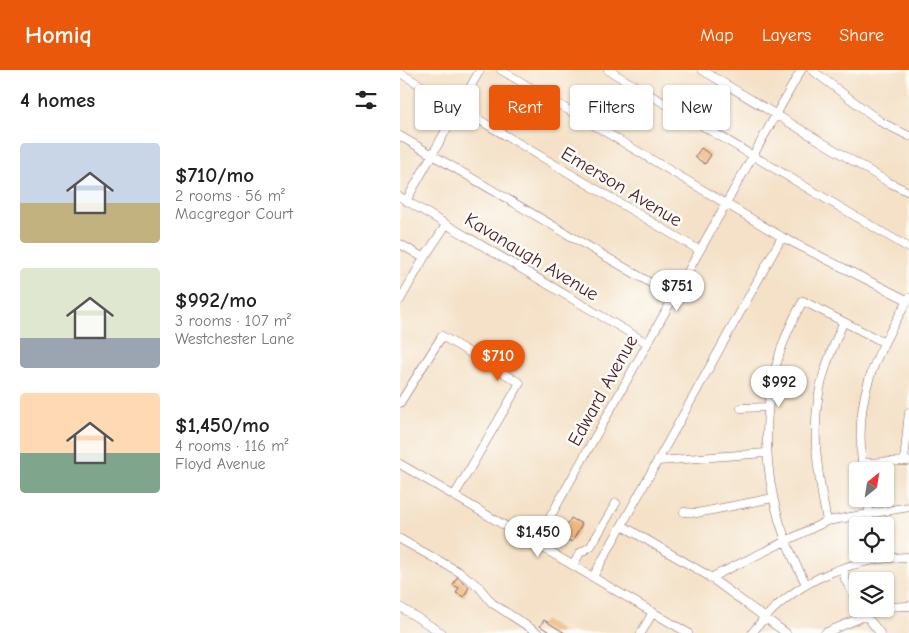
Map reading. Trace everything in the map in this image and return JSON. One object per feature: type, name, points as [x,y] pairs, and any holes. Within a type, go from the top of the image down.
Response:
[{"type":"street","points":[[472,85],[480,70]]},
{"type":"street","points":[[501,70],[782,236],[909,300],[883,342],[871,368],[860,422],[863,462]]},
{"type":"street","points":[[608,70],[909,248]]},
{"type":"street","points":[[702,70],[888,182],[909,192]]},
{"type":"street","name":"Edward Avenue","points":[[536,544],[801,70]]},
{"type":"street","points":[[812,70],[881,122],[909,136]]},
{"type":"street","name":"Emerson Avenue","points":[[400,73],[420,85]]},
{"type":"street","name":"Emerson Avenue","points":[[479,120],[699,250]]},
{"type":"street","points":[[403,199],[446,130]]},
{"type":"street","points":[[400,136],[673,296]]},
{"type":"street","name":"Kavanaugh Avenue","points":[[403,199],[647,343]]},
{"type":"street","points":[[400,300],[424,258],[446,225]]},
{"type":"street","points":[[593,577],[623,526],[782,236]]},
{"type":"street","points":[[400,244],[424,258]]},
{"type":"street","points":[[806,584],[785,541],[772,498],[766,453],[768,407],[778,356],[803,301],[883,342]]},
{"type":"street","points":[[827,521],[818,473],[816,421],[824,373],[843,323]]},
{"type":"street","points":[[400,402],[442,336],[520,383],[454,496]]},
{"type":"street","points":[[741,408],[768,407]]},
{"type":"street","points":[[906,461],[909,412]]},
{"type":"street","points":[[658,461],[766,453]]},
{"type":"street","points":[[400,464],[688,633]]},
{"type":"street","points":[[684,512],[697,514],[772,498]]},
{"type":"street","points":[[573,565],[580,553],[591,546],[616,503]]},
{"type":"street","points":[[710,578],[827,521],[909,506]]},
{"type":"street","points":[[868,508],[870,517]]},
{"type":"street","points":[[623,526],[710,578],[786,633]]},
{"type":"street","points":[[400,539],[461,573],[479,588],[492,603],[538,633]]},
{"type":"street","points":[[894,557],[909,557]]},
{"type":"street","points":[[752,633],[779,603],[806,584],[860,562]]},
{"type":"street","points":[[843,568],[849,587]]},
{"type":"street","points":[[894,607],[909,606]]},
{"type":"street","points":[[400,607],[442,633]]},
{"type":"street","points":[[641,633],[653,612]]},
{"type":"street","points":[[825,633],[863,617]]},
{"type":"street","points":[[866,617],[880,633]]},
{"type":"building","points":[[701,148],[711,155],[705,164],[695,157]]},
{"type":"building","points":[[571,518],[582,524],[572,542],[561,537]]},
{"type":"building","points":[[457,577],[469,587],[464,597],[456,593],[459,588],[453,585]]},
{"type":"building","points":[[544,620],[565,633],[551,633],[540,626]]}]
